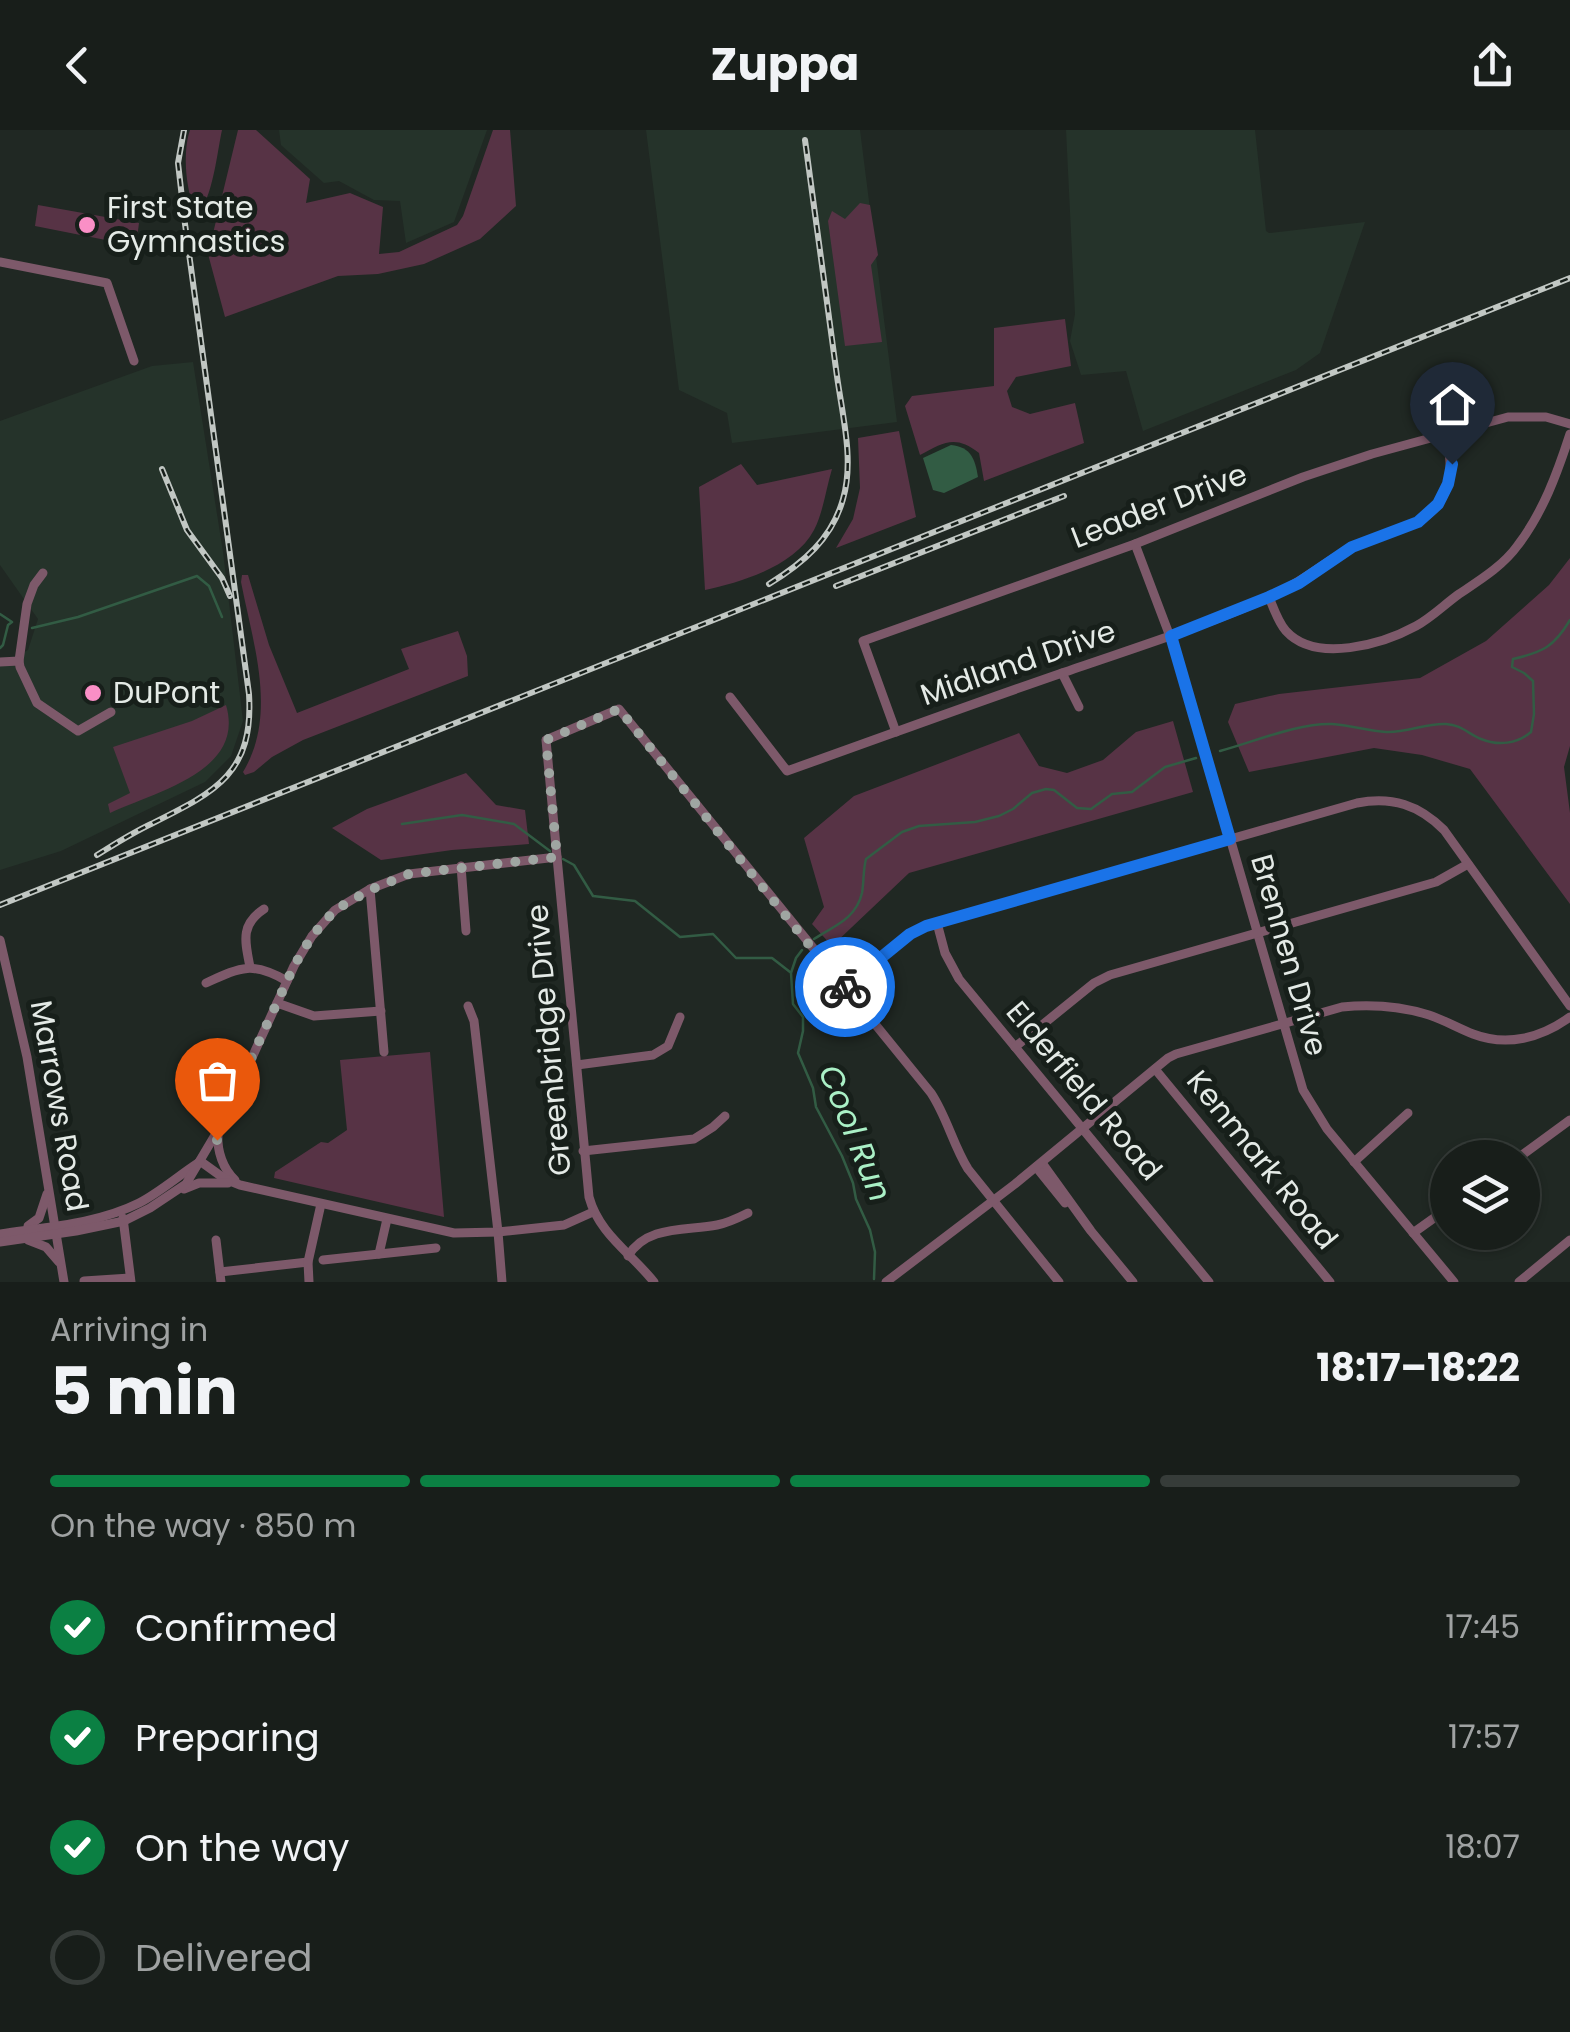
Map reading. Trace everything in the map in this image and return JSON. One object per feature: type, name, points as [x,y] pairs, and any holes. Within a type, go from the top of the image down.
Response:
[{"type":"street","points":[[0,262],[107,283],[134,361]]},
{"type":"street","name":"Leader Drive","points":[[896,732],[863,641],[1372,454],[1508,417],[1546,417],[1570,424]]},
{"type":"street","name":"Midland Drive","points":[[730,697],[787,770],[1171,636],[1299,583],[1352,547],[1418,522],[1429,514],[1448,484],[1452,464],[1446,434]]},
{"type":"street","points":[[1269,597],[1284,630],[1317,648],[1359,645],[1417,626],[1489,574],[1517,548],[1554,482],[1570,434]]},
{"type":"street","name":"Brennen Drive","points":[[1135,544],[1171,636],[1298,1078],[1310,1103],[1354,1162],[1454,1282]]},
{"type":"street","points":[[43,573],[27,604],[19,661],[27,684],[37,702],[78,731],[111,712]]},
{"type":"street","points":[[0,662],[19,661]]},
{"type":"street","points":[[1062,673],[1079,707]]},
{"type":"street","name":"Greenbridge Drive","points":[[650,1279],[609,1236],[593,1212],[583,1152],[546,740],[619,709],[844,988]]},
{"type":"street","points":[[1060,1282],[993,1202],[959,1154],[938,1104],[844,988],[910,934],[1230,839],[1380,800],[1404,804],[1427,814],[1444,830],[1570,1006]]},
{"type":"street","points":[[0,1238],[123,1216],[150,1208],[186,1184],[218,1130],[301,952],[335,910],[409,874],[557,857]]},
{"type":"street","points":[[1015,1047],[1110,974],[1436,882],[1468,864]]},
{"type":"street","points":[[462,866],[466,931]]},
{"type":"street","points":[[370,890],[384,1052]]},
{"type":"street","points":[[250,966],[246,932],[251,919],[264,909]]},
{"type":"street","name":"Elderfield Road","points":[[938,923],[945,953],[958,978],[1210,1282]]},
{"type":"street","name":"Marrows Road","points":[[0,940],[26,1058],[64,1282]]},
{"type":"street","points":[[206,983],[250,966],[287,981]]},
{"type":"street","points":[[277,1003],[314,1016],[381,1011]]},
{"type":"street","points":[[468,1006],[474,1020],[502,1282]]},
{"type":"street","points":[[886,1282],[1016,1184],[1176,1054],[1342,1008],[1383,1006],[1420,1012],[1477,1036],[1503,1040],[1543,1033],[1570,1017]]},
{"type":"street","points":[[577,1065],[653,1055],[668,1046],[680,1017]]},
{"type":"street","name":"Kenmark Road","points":[[1154,1069],[1330,1282]]},
{"type":"street","points":[[1354,1162],[1408,1113]]},
{"type":"street","points":[[583,1152],[694,1139],[714,1128],[725,1116]]},
{"type":"street","points":[[1540,1142],[1570,1120]]},
{"type":"street","points":[[218,1130],[224,1165],[240,1185]]},
{"type":"street","points":[[200,1161],[224,1179],[240,1185]]},
{"type":"street","points":[[123,1216],[200,1161]]},
{"type":"street","points":[[1039,1165],[1048,1183],[1091,1230]]},
{"type":"street","points":[[1039,1165],[1133,1282]]},
{"type":"street","points":[[172,1194],[199,1183],[223,1182],[454,1233],[564,1224],[593,1212]]},
{"type":"street","points":[[1016,1184],[1048,1183]]},
{"type":"street","points":[[14,1236],[40,1218],[48,1187]]},
{"type":"street","points":[[309,1282],[308,1262],[321,1204]]},
{"type":"street","points":[[628,1256],[634,1247],[653,1235],[722,1224],[748,1213]]},
{"type":"street","points":[[84,1280],[130,1280],[123,1216]]},
{"type":"street","points":[[380,1254],[387,1219]]},
{"type":"street","points":[[1413,1233],[1430,1221]]},
{"type":"street","points":[[14,1236],[41,1243],[61,1264]]},
{"type":"street","points":[[216,1240],[221,1277],[308,1262]]},
{"type":"street","points":[[1520,1282],[1570,1240]]},
{"type":"street","points":[[323,1260],[436,1248]]},
{"type":"shaded area","points":[[190,130],[222,130],[211,187],[197,215],[186,173]]},
{"type":"shaded area","points":[[238,130],[256,130],[310,179],[306,203],[350,193],[383,207],[379,254],[399,252],[457,225],[493,130],[510,130],[516,206],[480,239],[424,264],[378,274],[338,276],[225,317],[208,254]]},
{"type":"shaded area","points":[[279,130],[487,130],[454,222],[406,243],[400,201],[374,200],[339,181],[324,183],[281,145]]},
{"type":"shaded area","points":[[646,130],[860,130],[897,422],[732,443],[727,413],[679,390]]},
{"type":"shaded area","points":[[1066,130],[1255,130],[1266,231],[1365,222],[1320,353],[1296,370],[1143,431],[1126,371],[1081,375],[1070,341],[1075,314]]},
{"type":"shaded area","points":[[860,203],[870,205],[878,255],[871,265],[882,342],[845,346],[828,221],[832,211],[845,219]]},
{"type":"shaded area","name":"First State Gymnastics","points":[[38,205],[139,223],[136,246],[35,226]]},
{"type":"shaded area","points":[[1065,319],[1071,366],[1016,377],[1007,391],[1012,407],[1030,414],[1075,403],[1084,443],[984,481],[979,453],[971,447],[956,442],[942,444],[920,455],[905,406],[912,396],[994,386],[994,328]]},
{"type":"shaded area","points":[[193,362],[223,552],[243,721],[231,756],[205,782],[61,851],[0,870],[0,666],[28,650],[38,619],[0,565],[0,421],[152,366]]},
{"type":"shaded area","points":[[899,431],[916,517],[836,548],[853,519],[860,488],[858,438]]},
{"type":"shaded area","points":[[951,445],[971,455],[978,477],[944,493],[933,490],[923,458]]},
{"type":"shaded area","points":[[741,464],[757,485],[832,469],[817,523],[805,543],[766,571],[705,590],[699,487]]},
{"type":"shaded area","points":[[1570,558],[1570,746],[1564,767],[1570,813],[1570,904],[1470,769],[1422,755],[1374,748],[1249,772],[1228,722],[1235,704],[1279,694],[1420,678],[1486,641],[1549,585]]},
{"type":"shaded area","points":[[242,575],[248,575],[269,645],[297,713],[409,669],[401,649],[458,631],[467,656],[468,676],[303,740],[245,775],[259,727],[261,703]]},
{"type":"shaded area","points":[[226,705],[229,728],[210,763],[171,787],[110,813],[108,804],[130,793],[113,747],[192,721]]},
{"type":"shaded area","points":[[1173,721],[1193,792],[909,873],[832,946],[812,924],[824,907],[804,838],[854,796],[1019,733],[1039,766],[1067,773],[1103,760],[1136,732]]},
{"type":"shaded area","points":[[466,773],[496,805],[525,810],[529,844],[381,860],[332,828],[367,809]]},
{"type":"shaded area","points":[[430,1052],[444,1217],[274,1178],[275,1172],[347,1130],[340,1060]]},
{"type":"waterway","points":[[32,628],[78,617],[197,576],[209,586],[222,617]]},
{"type":"waterway","points":[[0,614],[12,622],[0,648]]},
{"type":"waterway","name":"Cool Run","points":[[1220,751],[1319,725],[1386,732],[1446,724],[1487,741],[1507,743],[1520,739],[1531,732],[1533,681],[1512,667],[1513,659],[1547,647],[1570,620]]},
{"type":"waterway","name":"Cool Run","points":[[814,939],[855,909],[862,893],[866,859],[902,832],[919,826],[999,816],[1032,793],[1046,789],[1054,790],[1077,808],[1091,809],[1112,794],[1132,792],[1165,767],[1196,758]]},
{"type":"waterway","points":[[402,824],[462,815],[514,824],[550,851]]},
{"type":"waterway","points":[[563,859],[574,865],[593,896],[635,901],[680,937],[713,934],[736,958],[772,958],[790,972]]},
{"type":"waterway","name":"Cool Run","points":[[802,950],[791,973],[793,1004],[803,1017],[798,1053],[813,1088],[816,1107],[842,1156],[870,1230],[875,1252],[874,1279]]},
{"type":"railway","points":[[97,855],[194,801],[226,777],[245,744],[249,721],[249,694],[178,163],[184,130]]},
{"type":"railway","points":[[769,584],[824,538],[843,499],[848,468],[805,140]]},
{"type":"railway","points":[[0,905],[1570,278]]},
{"type":"railway","points":[[162,469],[187,530],[222,578],[230,596]]},
{"type":"railway","points":[[836,586],[1064,496]]},
{"type":"way so far","points":[[217,1140],[218,1130],[294,966],[312,936],[335,910],[409,874],[557,857],[546,740],[619,709],[845,987]]},
{"type":"place","name":"First State Gymnastics","points":[[87,225]]},
{"type":"place","name":"DuPont","points":[[93,693]]},
{"type":"route","points":[[845,987],[918,929],[1230,839],[1171,636],[1269,597],[1299,583],[1352,547],[1418,522],[1438,504],[1452,464]]}]
